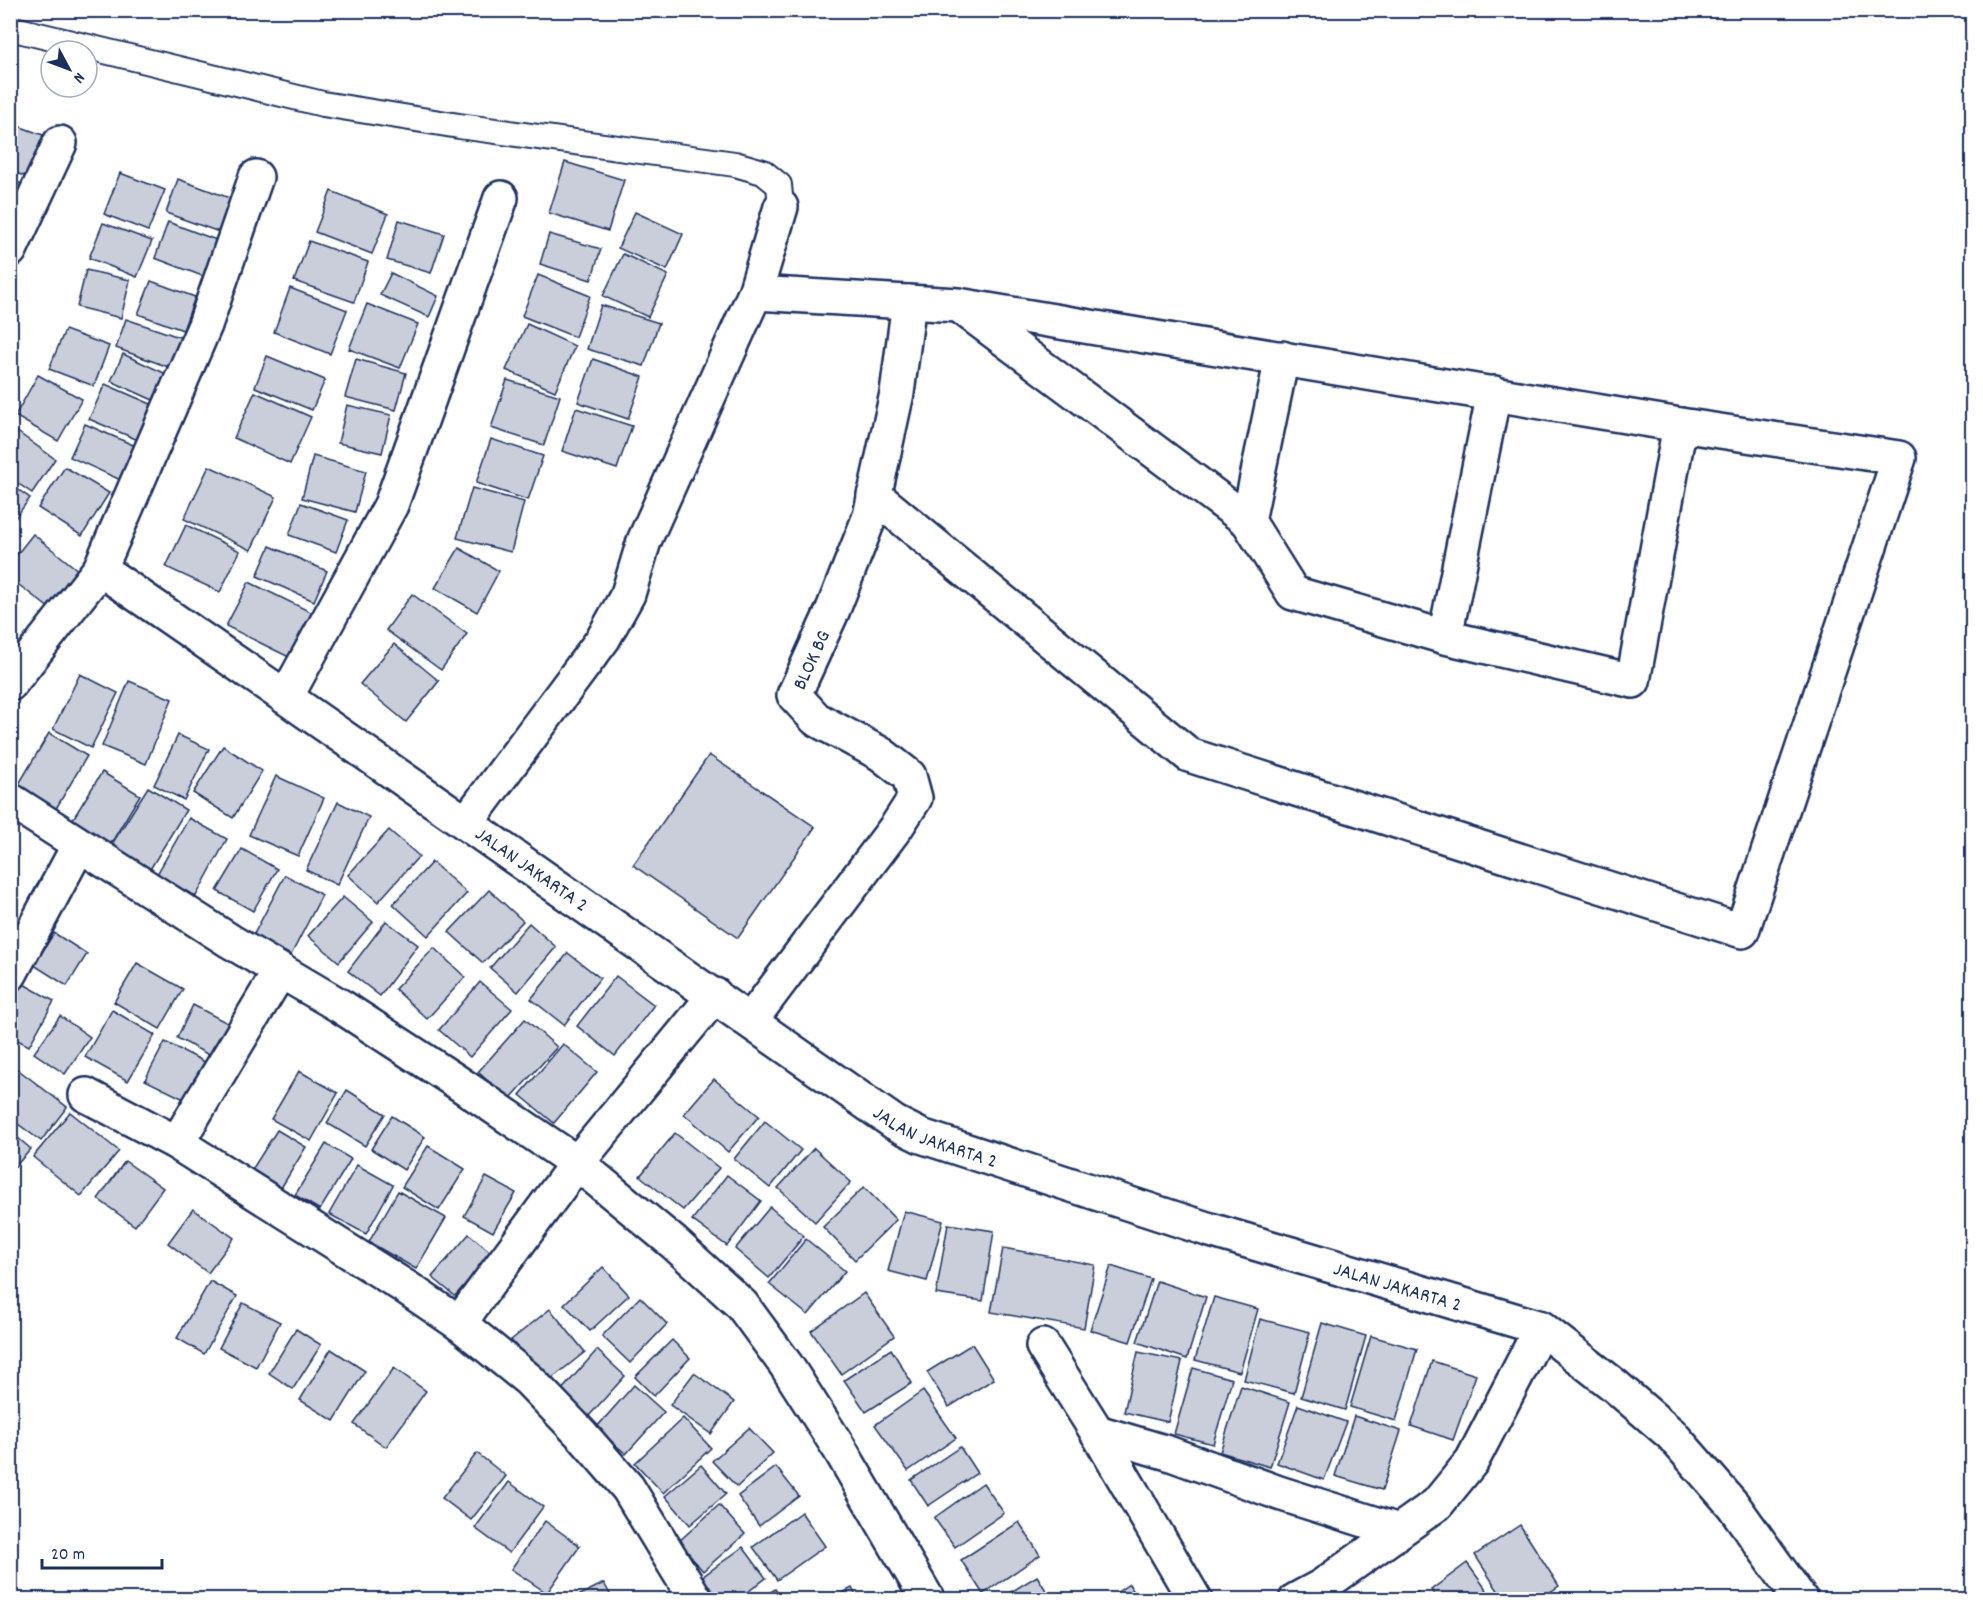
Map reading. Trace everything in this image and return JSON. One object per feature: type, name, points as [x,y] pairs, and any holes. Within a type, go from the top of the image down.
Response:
[{"type":"street","points":[[10,250],[60,143]]},
{"type":"street","points":[[10,684],[100,569],[205,325],[256,177]]},
{"type":"street","points":[[286,697],[392,505],[501,198]]},
{"type":"street","points":[[466,823],[603,639],[628,594],[644,541],[755,293],[781,207]]},
{"type":"street","points":[[755,293],[958,305],[1680,425],[1899,458],[1742,931],[1189,756],[874,495]]},
{"type":"street","name":"BLOK BG","points":[[751,1020],[897,826],[915,798],[909,776],[881,754],[816,719],[794,695],[832,612],[870,516],[897,393],[909,302]]},
{"type":"street","points":[[958,305],[1248,521],[1293,593],[1445,637],[1633,681],[1680,425]]},
{"type":"street","points":[[1248,521],[1282,358]]},
{"type":"street","points":[[1445,637],[1494,393]]},
{"type":"street","name":"JALAN JAKARTA 2","points":[[100,569],[751,1020],[895,1123],[921,1136],[1207,1229],[1540,1328],[1614,1385],[1671,1434],[1734,1505],[1800,1599]]},
{"type":"street","points":[[10,800],[280,971],[352,1013],[577,1163],[674,1243],[742,1305],[786,1365],[833,1438],[928,1599]]},
{"type":"street","points":[[10,974],[79,845]]},
{"type":"street","points":[[177,1143],[280,971]]},
{"type":"street","points":[[460,1324],[577,1163],[715,995]]},
{"type":"street","points":[[86,1095],[177,1143],[407,1288],[460,1324],[529,1380],[582,1435],[628,1488],[696,1599]]},
{"type":"street","points":[[1296,1599],[1322,1586],[1437,1504],[1472,1461],[1540,1328]]},
{"type":"street","points":[[1043,1346],[1097,1432],[1195,1599]]},
{"type":"street","points":[[1097,1432],[1168,1453],[1279,1493],[1399,1531]]},
{"type":"lane","points":[[10,28],[323,104],[459,126],[735,164],[763,172],[779,185],[781,207]]},
{"type":"building","points":[[10,123],[43,135],[27,177],[10,171]]},
{"type":"building","points":[[565,162],[624,180],[608,231],[549,213]]},
{"type":"building","points":[[120,173],[165,190],[148,231],[104,214]]},
{"type":"building","points":[[178,179],[235,200],[222,233],[166,213]]},
{"type":"building","points":[[10,180],[25,185],[10,218]]},
{"type":"building","points":[[331,191],[388,214],[372,254],[315,232]]},
{"type":"building","points":[[635,212],[683,234],[667,270],[618,248]]},
{"type":"building","points":[[399,220],[444,234],[431,273],[387,260]]},
{"type":"building","points":[[168,222],[219,241],[205,277],[155,258]]},
{"type":"building","points":[[103,223],[152,241],[137,277],[89,258]]},
{"type":"building","points":[[549,234],[601,249],[591,280],[540,264]]},
{"type":"building","points":[[309,241],[368,262],[354,302],[294,281]]},
{"type":"building","points":[[623,254],[668,275],[648,317],[603,296]]},
{"type":"building","points":[[86,270],[130,280],[121,318],[77,307]]},
{"type":"building","points":[[391,273],[438,296],[429,317],[380,295]]},
{"type":"building","points":[[538,275],[590,296],[575,337],[522,316]]},
{"type":"building","points":[[151,281],[195,297],[183,330],[138,314]]},
{"type":"building","points":[[290,288],[347,310],[330,354],[274,332]]},
{"type":"building","points":[[367,304],[418,324],[400,368],[349,349]]},
{"type":"building","points":[[601,305],[659,323],[644,366],[587,349]]},
{"type":"building","points":[[126,319],[185,339],[174,369],[116,348]]},
{"type":"building","points":[[527,324],[575,346],[555,391],[506,370]]},
{"type":"building","points":[[65,330],[109,346],[94,386],[49,369]]},
{"type":"building","points":[[123,354],[177,379],[164,405],[111,381]]},
{"type":"building","points":[[267,356],[325,380],[312,410],[255,387]]},
{"type":"building","points":[[356,359],[406,373],[396,410],[345,397]]},
{"type":"building","points":[[593,359],[643,377],[628,419],[578,402]]},
{"type":"building","points":[[38,375],[82,399],[58,441],[15,416]]},
{"type":"building","points":[[507,380],[560,396],[544,445],[491,428]]},
{"type":"building","points":[[105,384],[160,408],[145,443],[89,419]]},
{"type":"building","points":[[255,392],[311,417],[290,464],[234,438]]},
{"type":"building","points":[[347,405],[391,415],[382,453],[338,443]]},
{"type":"building","points":[[576,408],[632,426],[617,469],[562,451]]},
{"type":"building","points":[[85,424],[140,448],[125,482],[70,457]]},
{"type":"building","points":[[16,431],[55,459],[32,493],[10,478],[10,438]]},
{"type":"building","points":[[491,439],[543,456],[528,500],[476,483]]},
{"type":"building","points":[[313,456],[366,471],[355,512],[302,498]]},
{"type":"building","points":[[209,466],[276,497],[251,550],[184,519]]},
{"type":"building","points":[[65,467],[109,493],[82,536],[38,508]]},
{"type":"building","points":[[10,484],[30,498],[10,525]]},
{"type":"building","points":[[472,488],[524,502],[511,552],[457,538]]},
{"type":"building","points":[[301,503],[348,520],[336,552],[289,535]]},
{"type":"building","points":[[186,525],[240,551],[220,592],[166,567]]},
{"type":"building","points":[[33,534],[84,575],[54,612],[10,578],[10,563]]},
{"type":"building","points":[[270,546],[327,571],[314,601],[257,576]]},
{"type":"building","points":[[459,548],[499,571],[477,612],[435,588]]},
{"type":"building","points":[[249,582],[321,617],[299,662],[226,626]]},
{"type":"building","points":[[412,594],[467,634],[441,670],[386,630]]},
{"type":"building","points":[[10,640],[17,645],[10,654]]},
{"type":"building","points":[[394,644],[439,681],[406,722],[360,684]]},
{"type":"building","points":[[80,674],[118,693],[91,748],[53,729]]},
{"type":"building","points":[[129,681],[172,699],[146,764],[102,746]]},
{"type":"building","points":[[49,733],[87,756],[54,812],[16,789]]},
{"type":"building","points":[[178,735],[209,749],[184,800],[154,785]]},
{"type":"building","points":[[223,746],[262,771],[233,818],[193,793]]},
{"type":"building","points":[[709,755],[815,827],[738,938],[633,865]]},
{"type":"building","points":[[102,772],[140,795],[110,845],[71,822]]},
{"type":"building","points":[[276,776],[324,798],[298,856],[249,835]]},
{"type":"building","points":[[148,787],[186,810],[146,876],[107,852]]},
{"type":"building","points":[[338,802],[369,817],[337,885],[306,870]]},
{"type":"building","points":[[189,818],[227,839],[196,896],[156,876]]},
{"type":"building","points":[[389,830],[419,856],[378,902],[348,875]]},
{"type":"building","points":[[242,849],[277,869],[253,911],[217,891]]},
{"type":"building","points":[[432,862],[467,893],[428,936],[393,904]]},
{"type":"building","points":[[285,875],[322,895],[291,955],[253,936]]},
{"type":"building","points":[[489,890],[523,921],[483,963],[449,932]]},
{"type":"building","points":[[343,897],[373,922],[339,962],[308,936]]},
{"type":"building","points":[[386,921],[418,945],[380,996],[348,971]]},
{"type":"building","points":[[529,923],[556,947],[518,992],[490,968]]},
{"type":"building","points":[[54,933],[87,954],[67,986],[34,965]]},
{"type":"building","points":[[434,948],[465,977],[427,1019],[395,989]]},
{"type":"building","points":[[568,953],[600,978],[564,1025],[531,999]]},
{"type":"building","points":[[137,963],[183,989],[160,1029],[114,1002]]},
{"type":"building","points":[[616,976],[654,1005],[615,1056],[577,1026]]},
{"type":"building","points":[[20,982],[54,1001],[29,1046],[10,1036],[10,999]]},
{"type":"building","points":[[480,982],[512,1009],[470,1057],[439,1030]]},
{"type":"building","points":[[193,1005],[237,1028],[220,1061],[177,1038]]},
{"type":"building","points":[[112,1010],[155,1035],[128,1081],[85,1057]]},
{"type":"building","points":[[60,1016],[90,1037],[65,1074],[34,1053]]},
{"type":"building","points":[[525,1019],[557,1047],[509,1100],[478,1072]]},
{"type":"building","points":[[165,1042],[215,1067],[196,1105],[145,1080]]},
{"type":"building","points":[[563,1044],[597,1072],[554,1123],[520,1095]]},
{"type":"building","points":[[16,1068],[67,1107],[41,1141],[10,1118],[10,1075]]},
{"type":"building","points":[[299,1071],[338,1093],[311,1141],[271,1119]]},
{"type":"building","points":[[714,1079],[759,1116],[728,1152],[684,1114]]},
{"type":"building","points":[[347,1090],[385,1114],[365,1146],[327,1123]]},
{"type":"building","points":[[70,1112],[119,1151],[81,1196],[33,1157]]},
{"type":"building","points":[[392,1116],[425,1137],[404,1170],[371,1149]]},
{"type":"building","points":[[765,1121],[801,1150],[770,1188],[734,1159]]},
{"type":"building","points":[[277,1130],[306,1147],[278,1193],[248,1176]]},
{"type":"building","points":[[10,1131],[31,1149],[10,1172]]},
{"type":"building","points":[[675,1133],[719,1168],[683,1210],[640,1176]]},
{"type":"building","points":[[326,1144],[351,1159],[320,1210],[295,1195]]},
{"type":"building","points":[[428,1146],[465,1169],[439,1210],[402,1187]]},
{"type":"building","points":[[814,1148],[851,1182],[815,1222],[778,1188]]},
{"type":"building","points":[[125,1161],[163,1188],[135,1226],[98,1199]]},
{"type":"building","points":[[357,1165],[393,1185],[366,1234],[329,1214]]},
{"type":"building","points":[[727,1175],[761,1201],[727,1246],[692,1220]]},
{"type":"building","points":[[486,1177],[516,1193],[493,1232],[464,1216]]},
{"type":"building","points":[[864,1187],[896,1220],[855,1260],[823,1227]]},
{"type":"building","points":[[398,1191],[446,1218],[416,1269],[369,1242]]},
{"type":"building","points":[[770,1207],[804,1236],[769,1278],[735,1249]]},
{"type":"building","points":[[193,1209],[234,1238],[208,1273],[168,1243]]},
{"type":"building","points":[[904,1211],[943,1221],[927,1281],[888,1271]]},
{"type":"building","points":[[948,1224],[994,1231],[983,1301],[936,1294]]},
{"type":"building","points":[[469,1234],[492,1253],[455,1296],[432,1277]]},
{"type":"building","points":[[806,1239],[845,1271],[808,1315],[769,1284]]},
{"type":"building","points":[[1003,1248],[1095,1265],[1084,1328],[991,1312]]},
{"type":"building","points":[[1111,1266],[1151,1279],[1130,1342],[1090,1330]]},
{"type":"building","points":[[603,1267],[629,1295],[590,1331],[564,1304]]},
{"type":"building","points":[[210,1281],[237,1296],[204,1354],[177,1338]]},
{"type":"building","points":[[1157,1281],[1206,1297],[1187,1359],[1137,1342]]},
{"type":"building","points":[[864,1293],[894,1336],[841,1374],[811,1331]]},
{"type":"building","points":[[640,1297],[667,1324],[630,1363],[602,1336]]},
{"type":"building","points":[[1214,1297],[1258,1309],[1240,1372],[1195,1360]]},
{"type":"building","points":[[243,1303],[280,1322],[256,1367],[219,1348]]},
{"type":"building","points":[[550,1309],[585,1352],[546,1383],[511,1340]]},
{"type":"building","points":[[1260,1319],[1310,1332],[1294,1393],[1244,1380]]},
{"type":"building","points":[[1322,1323],[1366,1336],[1345,1410],[1301,1397]]},
{"type":"building","points":[[296,1329],[321,1345],[293,1389],[269,1373]]},
{"type":"building","points":[[1371,1336],[1417,1349],[1396,1421],[1350,1407]]},
{"type":"building","points":[[672,1340],[690,1358],[654,1396],[635,1377]]},
{"type":"building","points":[[972,1344],[994,1379],[949,1407],[927,1372]]},
{"type":"building","points":[[331,1349],[365,1371],[334,1421],[300,1400]]},
{"type":"building","points":[[891,1349],[912,1383],[866,1412],[844,1380]]},
{"type":"building","points":[[597,1350],[625,1376],[588,1417],[560,1392]]},
{"type":"building","points":[[1138,1352],[1182,1361],[1168,1422],[1124,1412]]},
{"type":"building","points":[[1432,1361],[1476,1375],[1453,1440],[1411,1426]]},
{"type":"building","points":[[394,1368],[426,1391],[386,1447],[354,1424]]},
{"type":"building","points":[[1193,1368],[1232,1379],[1213,1444],[1174,1434]]},
{"type":"building","points":[[694,1373],[734,1402],[711,1434],[670,1405]]},
{"type":"building","points":[[634,1385],[664,1412],[626,1454],[596,1428]]},
{"type":"building","points":[[1241,1386],[1290,1402],[1270,1467],[1220,1452]]},
{"type":"building","points":[[923,1391],[956,1438],[908,1471],[875,1425]]},
{"type":"building","points":[[1298,1405],[1346,1422],[1324,1480],[1277,1463]]},
{"type":"building","points":[[1354,1416],[1401,1431],[1382,1490],[1335,1476]]},
{"type":"building","points":[[683,1418],[711,1448],[663,1493],[635,1463]]},
{"type":"building","points":[[749,1428],[773,1453],[737,1487],[712,1461]]},
{"type":"building","points":[[960,1447],[977,1473],[928,1506],[911,1480]]},
{"type":"building","points":[[477,1453],[506,1476],[471,1520],[442,1498]]},
{"type":"building","points":[[701,1465],[726,1494],[690,1525],[665,1496]]},
{"type":"building","points":[[776,1467],[799,1496],[759,1526],[738,1496]]},
{"type":"building","points":[[509,1482],[543,1507],[509,1553],[475,1528]]},
{"type":"building","points":[[983,1483],[1004,1513],[955,1547],[934,1518]]},
{"type":"building","points":[[719,1505],[745,1534],[703,1571],[678,1542]]},
{"type":"building","points":[[801,1512],[825,1546],[777,1580],[753,1547]]},
{"type":"building","points":[[545,1521],[580,1546],[547,1593],[511,1569]]},
{"type":"building","points":[[1019,1522],[1040,1555],[983,1594],[961,1560]]},
{"type":"building","points":[[1520,1525],[1559,1586],[1538,1600],[1504,1600],[1475,1555]]},
{"type":"building","points":[[743,1547],[766,1578],[737,1600],[719,1600],[702,1577]]},
{"type":"building","points":[[1467,1563],[1494,1600],[1438,1600],[1431,1590]]},
{"type":"building","points":[[1037,1576],[1052,1600],[998,1600]]},
{"type":"building","points":[[604,1583],[613,1600],[570,1600]]},
{"type":"building","points":[[1129,1584],[1139,1600],[1106,1600]]},
{"type":"building","points":[[852,1588],[858,1600],[828,1600]]},
{"type":"building","points":[[775,1589],[782,1600],[759,1600]]},
{"type":"building","points":[[1417,1592],[1422,1600],[1406,1600]]}]
